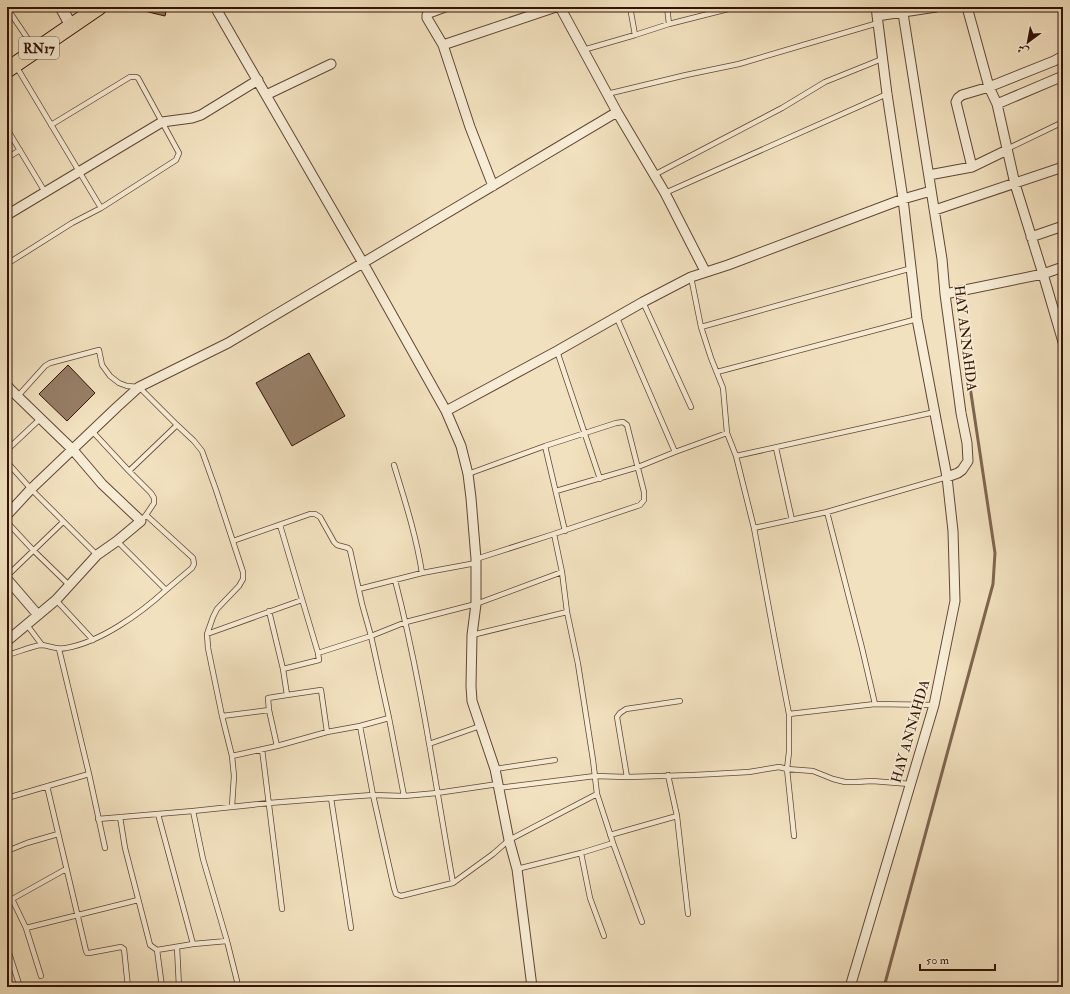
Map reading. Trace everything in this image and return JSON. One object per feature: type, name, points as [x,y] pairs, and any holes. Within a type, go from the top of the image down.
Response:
[{"type":"main road","name":"RN17","points":[[11,67],[99,7]]},
{"type":"street","points":[[61,7],[71,26]]},
{"type":"street","points":[[215,7],[363,263],[446,411],[461,446],[468,474],[476,561],[476,604],[472,635],[472,702],[495,769],[509,840],[517,869],[532,987]]},
{"type":"street","points":[[444,7],[428,13],[427,18],[443,45],[470,127],[493,186]]},
{"type":"street","points":[[443,45],[556,7]]},
{"type":"street","points":[[560,7],[582,50],[664,193],[705,271]]},
{"type":"street","points":[[877,15],[903,10],[936,7]]},
{"type":"street","points":[[967,7],[989,87],[997,104],[1015,184],[1061,330],[1063,342]]},
{"type":"street","name":"HAY ANNAHDA","points":[[903,10],[930,175],[931,192],[942,259],[945,294],[961,413],[967,442],[968,461],[962,470],[947,477]]},
{"type":"street","name":"HAY ANNAHDA","points":[[850,987],[934,705],[955,600],[953,531],[947,477],[917,319],[903,199],[882,59],[877,15]]},
{"type":"street","points":[[972,167],[956,102],[962,95],[989,87],[1063,56]]},
{"type":"street","points":[[266,95],[331,64]]},
{"type":"street","points":[[997,104],[1063,76]]},
{"type":"street","points":[[7,215],[162,122],[192,118],[201,115],[258,80]]},
{"type":"street","points":[[7,515],[31,489],[139,387],[228,343],[617,112]]},
{"type":"street","points":[[930,175],[972,167],[1007,150]]},
{"type":"street","points":[[935,210],[1063,167]]},
{"type":"street","points":[[446,411],[691,277],[705,271],[728,265],[903,199],[931,192]]},
{"type":"street","points":[[1031,237],[1063,226]]},
{"type":"street","points":[[945,294],[1043,274],[1063,267]]},
{"type":"street","points":[[1054,310],[1063,307]]},
{"type":"street","points":[[7,641],[56,600],[97,555],[117,541],[144,518],[102,484],[73,450],[18,396],[8,389]]},
{"type":"street","points":[[7,579],[38,615]]},
{"type":"lane","points":[[630,7],[635,35]]},
{"type":"lane","points":[[667,7],[669,24]]},
{"type":"lane","points":[[582,50],[669,24],[736,7]]},
{"type":"lane","points":[[7,8],[35,50]]},
{"type":"lane","points":[[607,94],[739,64],[877,15]]},
{"type":"lane","points":[[654,175],[782,108],[825,82],[882,59]]},
{"type":"lane","points":[[11,67],[51,125],[101,208]]},
{"type":"lane","points":[[7,264],[72,223],[101,208],[176,160],[179,153],[138,78],[134,76],[51,125]]},
{"type":"lane","points":[[664,193],[887,94]]},
{"type":"lane","points":[[1007,150],[1063,122]]},
{"type":"lane","points":[[7,129],[46,192]]},
{"type":"lane","points":[[7,158],[20,150]]},
{"type":"lane","points":[[701,327],[912,268]]},
{"type":"lane","points":[[691,277],[701,327],[723,388],[727,433],[736,456],[754,528],[774,641],[789,714],[789,752],[787,769],[794,836]]},
{"type":"lane","points":[[643,302],[691,408]]},
{"type":"lane","points":[[617,318],[675,452]]},
{"type":"lane","points":[[717,372],[917,319]]},
{"type":"lane","points":[[18,396],[45,366],[50,363],[99,350],[102,365],[110,376],[119,383],[127,386],[139,387],[194,441],[202,451],[243,572],[243,579],[217,609],[207,634],[208,648],[232,756],[234,776],[232,806]]},
{"type":"lane","points":[[557,351],[600,479]]},
{"type":"lane","points":[[736,456],[935,412]]},
{"type":"lane","points":[[7,450],[41,418]]},
{"type":"lane","points":[[359,589],[476,561],[640,505],[644,500],[644,492],[627,425],[623,422],[545,446],[468,474]]},
{"type":"lane","points":[[129,471],[177,425]]},
{"type":"lane","points":[[7,656],[36,646],[42,645],[59,649],[68,648],[94,640],[132,618],[192,568],[194,564],[193,558],[144,518],[154,503],[154,498],[92,431]]},
{"type":"lane","points":[[556,491],[638,467],[727,433]]},
{"type":"lane","points":[[545,446],[565,531]]},
{"type":"lane","points":[[776,448],[792,520]]},
{"type":"lane","points":[[7,462],[31,489],[97,555]]},
{"type":"lane","points":[[394,465],[410,515],[422,573]]},
{"type":"lane","points":[[754,528],[827,512],[947,477]]},
{"type":"lane","points":[[827,512],[875,704]]},
{"type":"lane","points":[[233,541],[310,514],[315,514],[320,517],[334,542],[337,545],[350,550],[371,636],[404,796]]},
{"type":"lane","points":[[7,522],[69,586]]},
{"type":"lane","points":[[7,576],[63,522]]},
{"type":"lane","points":[[280,525],[319,660],[283,669]]},
{"type":"lane","points":[[554,534],[562,572],[567,612],[578,664],[597,794],[610,835],[642,922]]},
{"type":"lane","points":[[117,541],[166,590]]},
{"type":"lane","points":[[318,653],[371,636],[406,622],[476,604],[562,572]]},
{"type":"lane","points":[[395,580],[406,622],[416,672],[452,883]]},
{"type":"lane","points":[[56,600],[94,640]]},
{"type":"lane","points":[[207,634],[302,600]]},
{"type":"lane","points":[[269,611],[283,669],[287,695]]},
{"type":"lane","points":[[472,635],[567,612]]},
{"type":"lane","points":[[27,625],[42,645]]},
{"type":"lane","points":[[59,649],[105,848]]},
{"type":"lane","points":[[277,746],[269,710],[268,698],[321,690],[327,732]]},
{"type":"lane","points":[[627,777],[618,717],[620,713],[626,710],[680,701]]},
{"type":"lane","points":[[789,714],[875,704],[934,705]]},
{"type":"lane","points":[[222,716],[269,710]]},
{"type":"lane","points":[[232,756],[389,718]]},
{"type":"lane","points":[[360,726],[373,795],[394,888],[396,894],[401,896],[452,883],[493,854],[509,840],[597,794]]},
{"type":"lane","points":[[429,744],[480,726]]},
{"type":"lane","points":[[262,749],[282,908]]},
{"type":"lane","points":[[495,769],[555,760]]},
{"type":"lane","points":[[98,819],[331,798],[373,795],[404,796],[595,776],[627,777],[749,772],[779,768],[813,771],[845,782],[872,781],[910,784]]},
{"type":"lane","points":[[7,798],[89,774]]},
{"type":"lane","points":[[668,775],[677,816],[688,914]]},
{"type":"lane","points":[[47,786],[87,953],[121,947],[124,949],[128,987]]},
{"type":"lane","points":[[331,798],[351,928]]},
{"type":"lane","points":[[193,811],[203,859],[228,941],[237,981]]},
{"type":"lane","points":[[158,814],[193,944]]},
{"type":"lane","points":[[610,835],[677,816]]},
{"type":"lane","points":[[120,817],[125,848],[150,945],[157,950],[193,944],[228,941]]},
{"type":"lane","points":[[7,850],[58,834]]},
{"type":"lane","points":[[517,869],[581,853],[613,843]]},
{"type":"lane","points":[[581,853],[590,898],[604,936]]},
{"type":"lane","points":[[7,902],[66,869]]},
{"type":"lane","points":[[12,899],[26,928],[41,976]]},
{"type":"lane","points":[[26,928],[138,900]]},
{"type":"lane","points":[[7,947],[20,987]]},
{"type":"lane","points":[[177,947],[179,987]]},
{"type":"lane","points":[[157,950],[162,987]]},
{"type":"building","points":[[141,7],[167,7],[165,16],[140,10]]},
{"type":"building","points":[[309,353],[345,416],[292,446],[256,383]]},
{"type":"building","points":[[68,365],[95,393],[67,421],[39,394]]},
{"type":"waterway","points":[[884,987],[993,584],[995,553],[969,380]]}]
